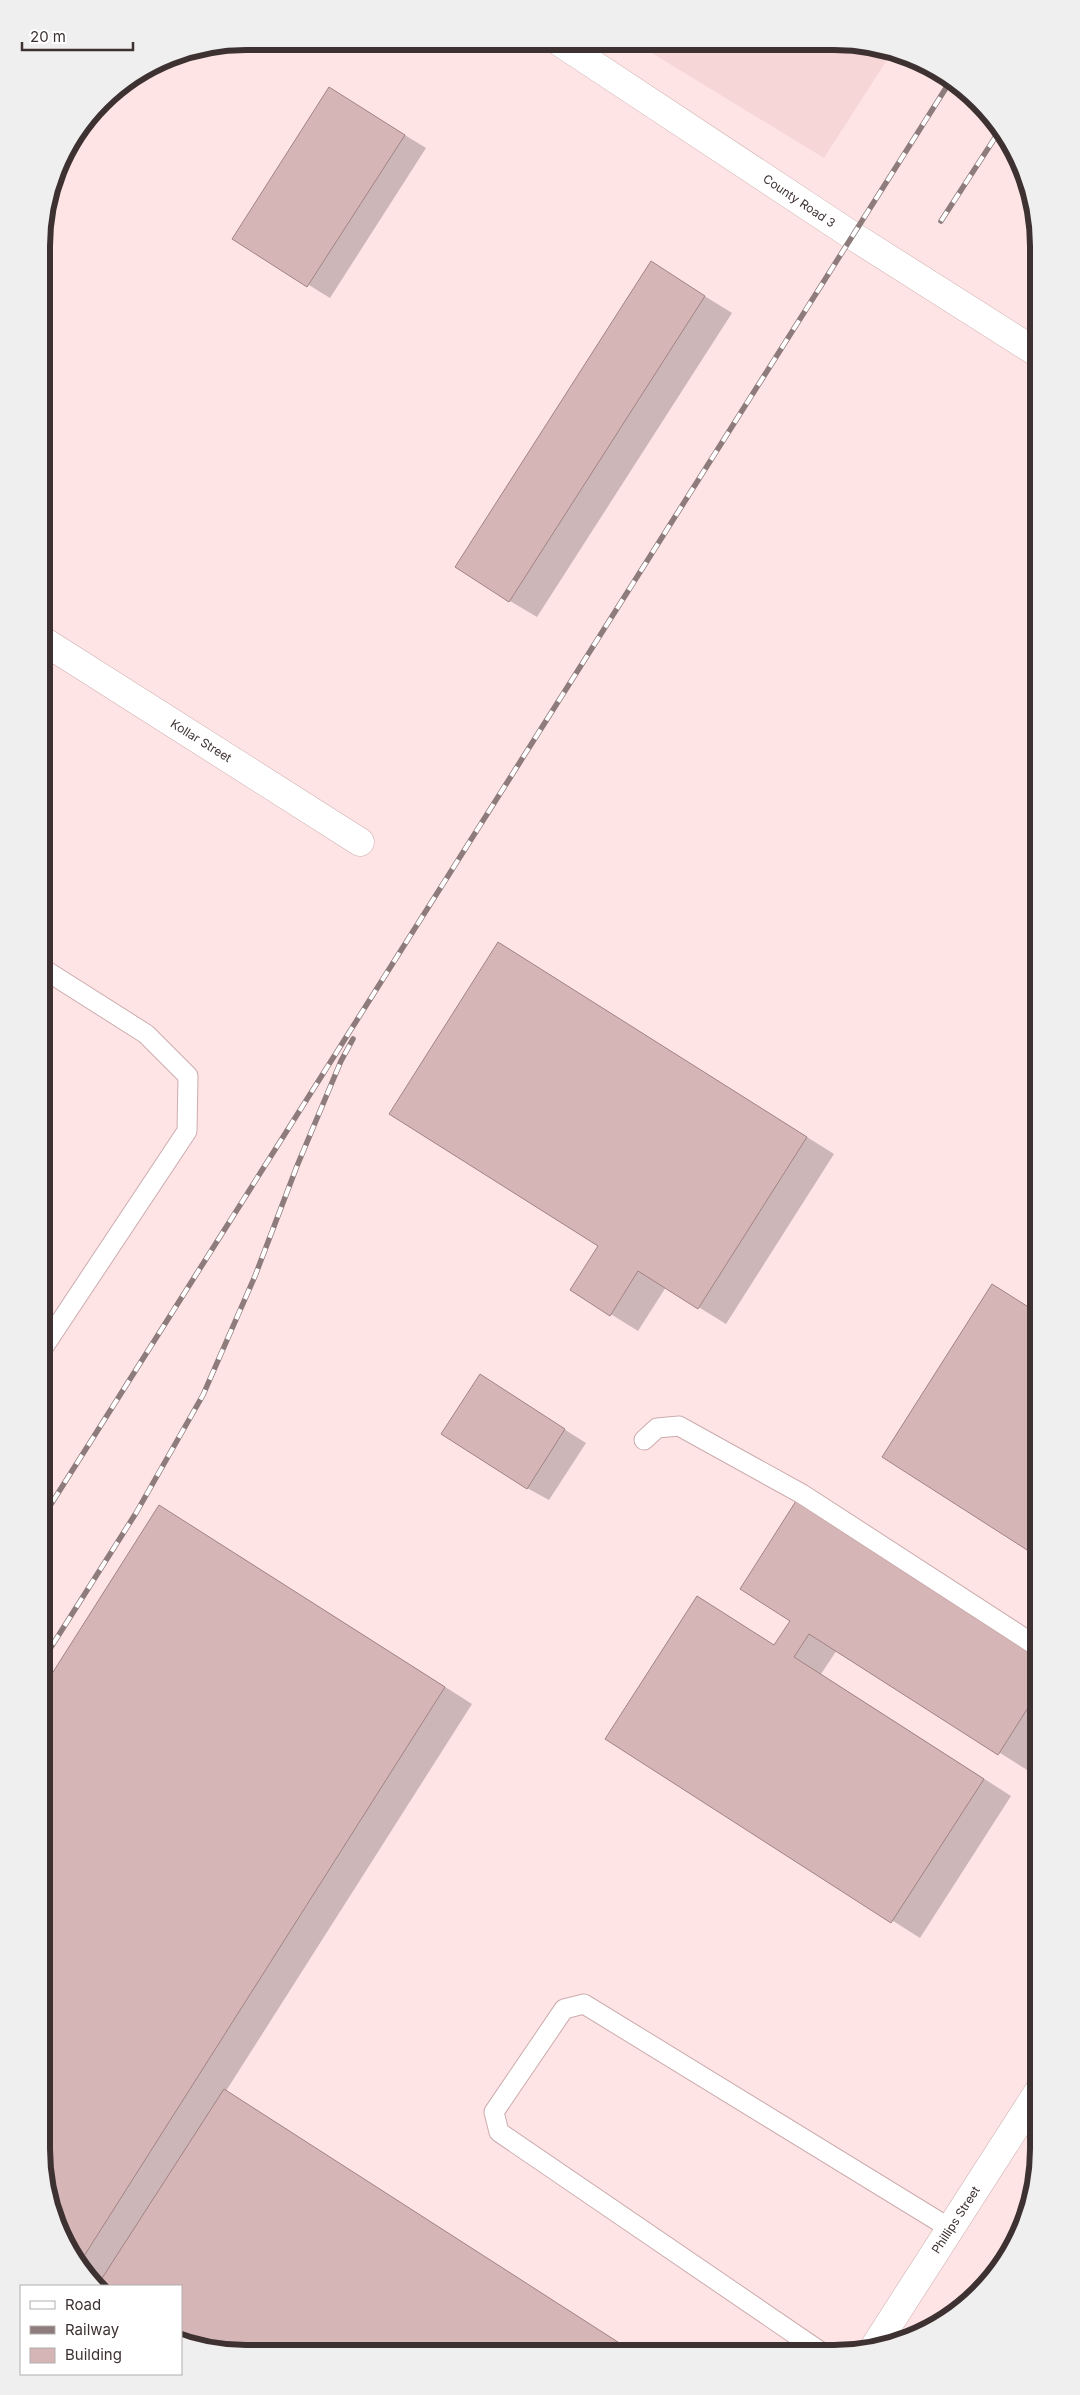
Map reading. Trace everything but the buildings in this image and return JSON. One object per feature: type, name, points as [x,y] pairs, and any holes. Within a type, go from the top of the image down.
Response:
[{"type":"street","name":"County Road 3","points":[[572,50],[853,236],[1030,348]]},
{"type":"street","name":"Kollar Street","points":[[50,645],[360,842]]},
{"type":"street","name":"Phillips Street","points":[[879,2339],[1030,2105]]},
{"type":"lane","points":[[50,973],[146,1034],[188,1076],[186,1131],[50,1339]]},
{"type":"lane","points":[[644,1440],[657,1428],[679,1426],[802,1494],[1030,1642]]},
{"type":"lane","points":[[811,2345],[499,2132],[494,2112],[564,2009],[584,2004],[951,2229]]},
{"type":"shaded area","points":[[647,50],[847,50],[888,58],[824,158]]},
{"type":"railway","points":[[50,1506],[947,86]]},
{"type":"railway","points":[[941,221],[996,136]]},
{"type":"railway","points":[[50,1649],[136,1513],[203,1395],[255,1276],[297,1166],[341,1061],[353,1039]]}]
